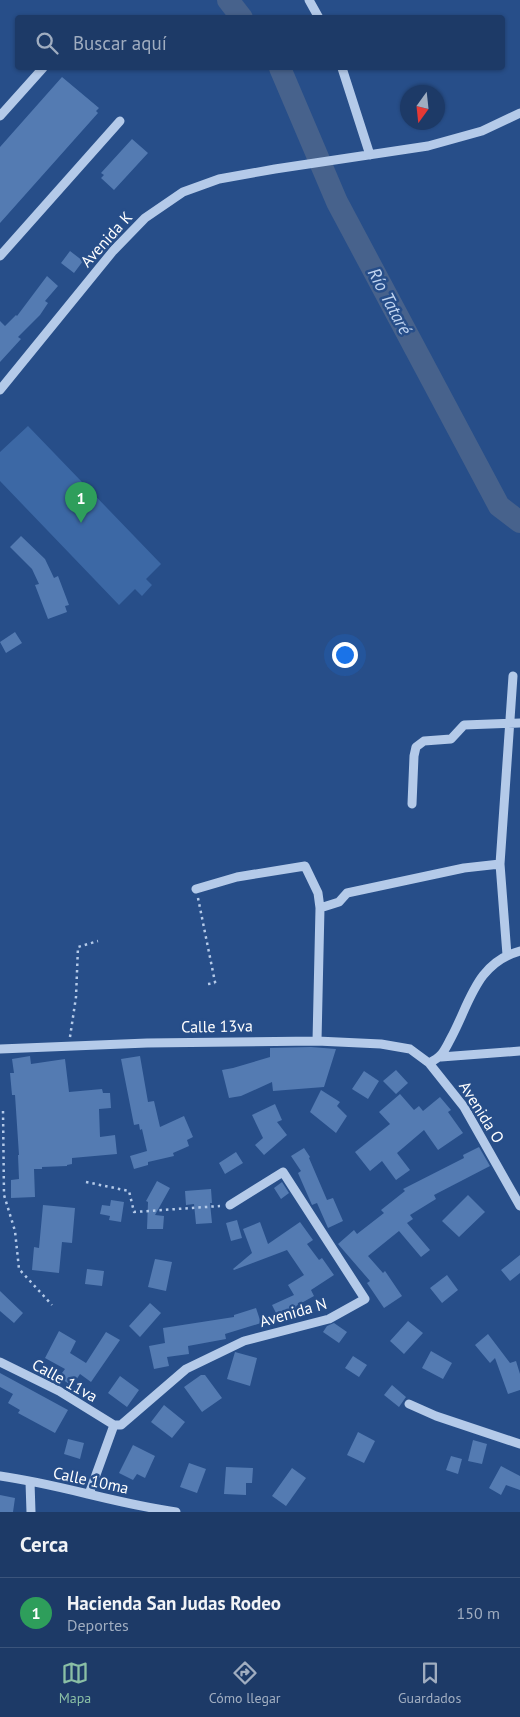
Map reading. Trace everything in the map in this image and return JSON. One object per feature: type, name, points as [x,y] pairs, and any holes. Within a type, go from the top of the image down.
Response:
[{"type":"street","points":[[309,0],[317,15]]},
{"type":"street","points":[[0,116],[41,70]]},
{"type":"street","points":[[343,70],[370,155]]},
{"type":"street","name":"Avenida K","points":[[0,390],[113,251],[145,218],[182,192],[219,179],[428,146],[482,131],[520,113]]},
{"type":"street","points":[[0,256],[120,121]]},
{"type":"street","points":[[507,954],[500,864],[515,723],[514,676]]},
{"type":"street","points":[[412,804],[416,747],[424,741],[450,739],[464,725],[515,723]]},
{"type":"street","points":[[320,908],[338,902],[347,894],[464,868],[500,864]]},
{"type":"street","points":[[196,889],[237,877],[305,866],[318,893],[320,908],[317,1041]]},
{"type":"street","points":[[441,1057],[474,987],[488,968],[507,954],[520,951]]},
{"type":"street","name":"Calle 13va","points":[[0,1049],[193,1042],[317,1041],[381,1044],[410,1049],[429,1063]]},
{"type":"street","points":[[429,1063],[441,1057],[520,1051]]},
{"type":"street","name":"Avenida O","points":[[429,1063],[464,1107],[519,1202]]},
{"type":"street","name":"Avenida N","points":[[114,1425],[121,1425],[186,1369],[244,1341],[329,1320],[364,1298],[283,1172],[230,1206]]},
{"type":"street","name":"Calle 11va","points":[[0,1362],[59,1391],[114,1425]]},
{"type":"street","points":[[409,1404],[436,1416],[520,1444]]},
{"type":"street","points":[[89,1494],[114,1425]]},
{"type":"street","name":"Calle 10ma","points":[[0,1476],[176,1512]]},
{"type":"street","points":[[30,1482],[31,1512]]},
{"type":"path","points":[[196,889],[216,987]]},
{"type":"path","points":[[71,1046],[70,1039],[76,997],[78,947],[98,941]]},
{"type":"path","points":[[208,984],[215,983]]},
{"type":"path","points":[[3,1111],[4,1195],[15,1230],[19,1269],[52,1305]]},
{"type":"path","points":[[86,1182],[129,1191],[134,1212],[230,1206]]},
{"type":"shaded area","points":[[28,426],[161,564],[146,579],[152,585],[142,596],[135,589],[119,605],[0,481],[0,452]]},
{"type":"building","points":[[62,77],[99,108],[96,111],[98,113],[0,223],[0,147]]},
{"type":"building","points":[[132,139],[148,153],[114,190],[101,178],[104,175],[101,173]]},
{"type":"building","points":[[70,251],[83,261],[74,273],[61,263]]},
{"type":"building","points":[[47,276],[58,286],[45,301],[48,303],[40,315],[18,337],[21,339],[0,362],[0,321],[5,326],[17,316]]},
{"type":"building","points":[[21,536],[45,559],[54,578],[58,576],[69,605],[65,606],[67,612],[48,619],[35,585],[39,584],[32,569],[10,547]]},
{"type":"building","points":[[15,632],[22,643],[6,653],[0,642]]},
{"type":"building","points":[[311,1047],[336,1049],[324,1087],[273,1091],[272,1082],[241,1096],[229,1098],[222,1070],[270,1057],[270,1048]]},
{"type":"building","points":[[30,1056],[31,1064],[65,1059],[69,1092],[102,1089],[103,1093],[110,1093],[111,1108],[99,1109],[100,1137],[115,1135],[117,1154],[72,1158],[72,1164],[67,1166],[34,1169],[35,1197],[11,1198],[11,1180],[19,1179],[19,1155],[15,1095],[12,1095],[10,1073],[14,1073],[12,1059]]},
{"type":"building","points":[[140,1056],[148,1102],[154,1101],[160,1127],[184,1116],[193,1137],[187,1140],[189,1146],[173,1153],[174,1156],[148,1162],[148,1165],[134,1169],[130,1156],[147,1151],[142,1129],[140,1130],[139,1124],[134,1125],[121,1059]]},
{"type":"building","points":[[396,1070],[408,1083],[396,1094],[383,1081]]},
{"type":"building","points":[[364,1071],[379,1081],[368,1099],[352,1089]]},
{"type":"building","points":[[321,1090],[340,1102],[337,1106],[347,1116],[336,1133],[310,1112]]},
{"type":"building","points":[[400,1094],[414,1110],[419,1106],[423,1111],[440,1097],[451,1110],[448,1112],[463,1133],[438,1150],[424,1130],[397,1153],[410,1170],[396,1180],[382,1161],[370,1171],[355,1152],[390,1124],[379,1112]]},
{"type":"building","points":[[275,1104],[282,1120],[277,1122],[287,1135],[264,1155],[255,1145],[263,1138],[252,1115]]},
{"type":"building","points":[[479,1147],[490,1166],[434,1195],[436,1199],[410,1215],[413,1219],[407,1223],[430,1250],[421,1257],[399,1231],[368,1256],[383,1273],[385,1271],[402,1296],[384,1308],[367,1283],[370,1281],[338,1244],[354,1230],[357,1234],[384,1213],[381,1210],[405,1191],[403,1189],[464,1158],[463,1155]]},
{"type":"building","points":[[304,1148],[310,1157],[327,1200],[333,1198],[343,1221],[328,1228],[317,1203],[312,1205],[298,1173],[301,1171],[291,1156]]},
{"type":"building","points":[[236,1152],[243,1163],[225,1174],[219,1163]]},
{"type":"building","points":[[157,1181],[170,1188],[155,1215],[164,1216],[163,1229],[147,1229],[148,1202],[146,1201]]},
{"type":"building","points":[[282,1182],[289,1193],[281,1199],[274,1188]]},
{"type":"building","points":[[211,1189],[212,1223],[196,1224],[194,1204],[186,1205],[185,1191]]},
{"type":"building","points":[[468,1195],[485,1212],[459,1237],[442,1221]]},
{"type":"building","points":[[111,1200],[124,1202],[121,1222],[109,1220],[110,1216],[100,1214],[102,1205],[110,1206]]},
{"type":"building","points":[[43,1205],[75,1208],[72,1243],[62,1242],[59,1273],[32,1270],[34,1247],[39,1248]]},
{"type":"building","points":[[237,1220],[242,1238],[231,1241],[226,1223]]},
{"type":"building","points":[[260,1222],[268,1244],[300,1222],[313,1240],[307,1244],[319,1260],[322,1258],[334,1275],[311,1290],[314,1296],[296,1306],[300,1314],[281,1323],[272,1305],[294,1295],[288,1285],[304,1275],[287,1250],[233,1269],[252,1253],[243,1229]]},
{"type":"building","points":[[520,1255],[520,1273],[510,1281],[501,1270]]},
{"type":"building","points":[[155,1259],[172,1262],[166,1291],[148,1287]]},
{"type":"building","points":[[87,1269],[104,1271],[102,1286],[85,1284]]},
{"type":"building","points":[[447,1275],[458,1290],[442,1303],[430,1288]]},
{"type":"building","points":[[0,1291],[23,1313],[14,1323],[0,1311]]},
{"type":"building","points":[[150,1303],[161,1313],[140,1337],[129,1326]]},
{"type":"building","points":[[256,1308],[261,1323],[225,1334],[226,1339],[188,1346],[189,1354],[167,1357],[169,1366],[154,1369],[149,1346],[165,1343],[163,1328],[234,1317],[234,1315]]},
{"type":"building","points":[[408,1321],[423,1333],[404,1354],[390,1341]]},
{"type":"building","points":[[334,1323],[347,1332],[339,1343],[323,1332],[327,1326]]},
{"type":"building","points":[[59,1331],[76,1341],[70,1353],[86,1363],[106,1332],[120,1340],[91,1382],[80,1374],[72,1386],[59,1377],[65,1369],[45,1358]]},
{"type":"building","points":[[488,1334],[510,1363],[516,1361],[520,1374],[520,1390],[508,1394],[495,1358],[490,1363],[475,1345]]},
{"type":"building","points":[[431,1351],[452,1363],[443,1379],[422,1368]]},
{"type":"building","points":[[235,1352],[257,1358],[250,1386],[227,1379]]},
{"type":"building","points":[[353,1356],[367,1365],[359,1377],[345,1368]]},
{"type":"building","points":[[0,1373],[68,1410],[55,1433],[18,1413],[20,1410],[8,1403],[13,1394],[0,1387]]},
{"type":"building","points":[[201,1375],[205,1375],[222,1398],[202,1412],[184,1387]]},
{"type":"building","points":[[120,1376],[139,1390],[127,1407],[108,1393]]},
{"type":"building","points":[[392,1385],[406,1397],[399,1407],[384,1395]]},
{"type":"building","points":[[164,1405],[185,1422],[172,1438],[151,1422]]},
{"type":"building","points":[[358,1432],[375,1441],[364,1463],[347,1455]]},
{"type":"building","points":[[68,1439],[84,1443],[80,1459],[64,1454]]},
{"type":"building","points":[[473,1440],[487,1444],[482,1464],[468,1461]]},
{"type":"building","points":[[133,1445],[155,1456],[145,1478],[137,1474],[133,1480],[119,1473]]},
{"type":"building","points":[[451,1456],[462,1459],[458,1474],[446,1470]]},
{"type":"building","points":[[189,1463],[206,1469],[197,1493],[180,1487]]},
{"type":"building","points":[[501,1466],[520,1476],[520,1490],[506,1485],[501,1495],[489,1488]]},
{"type":"building","points":[[226,1467],[253,1468],[252,1483],[246,1483],[246,1495],[224,1494]]},
{"type":"building","points":[[292,1468],[306,1478],[286,1506],[272,1496]]},
{"type":"building","points":[[0,1495],[15,1498],[13,1512],[0,1512]]},
{"type":"waterway","name":"Río Tataré","points":[[228,0],[240,15]]},
{"type":"waterway","name":"Río Tataré","points":[[281,70],[337,202],[499,506],[520,522]]},
{"type":"place","name":"Hacienda San Judas Rodeo","points":[[81,523]]}]
